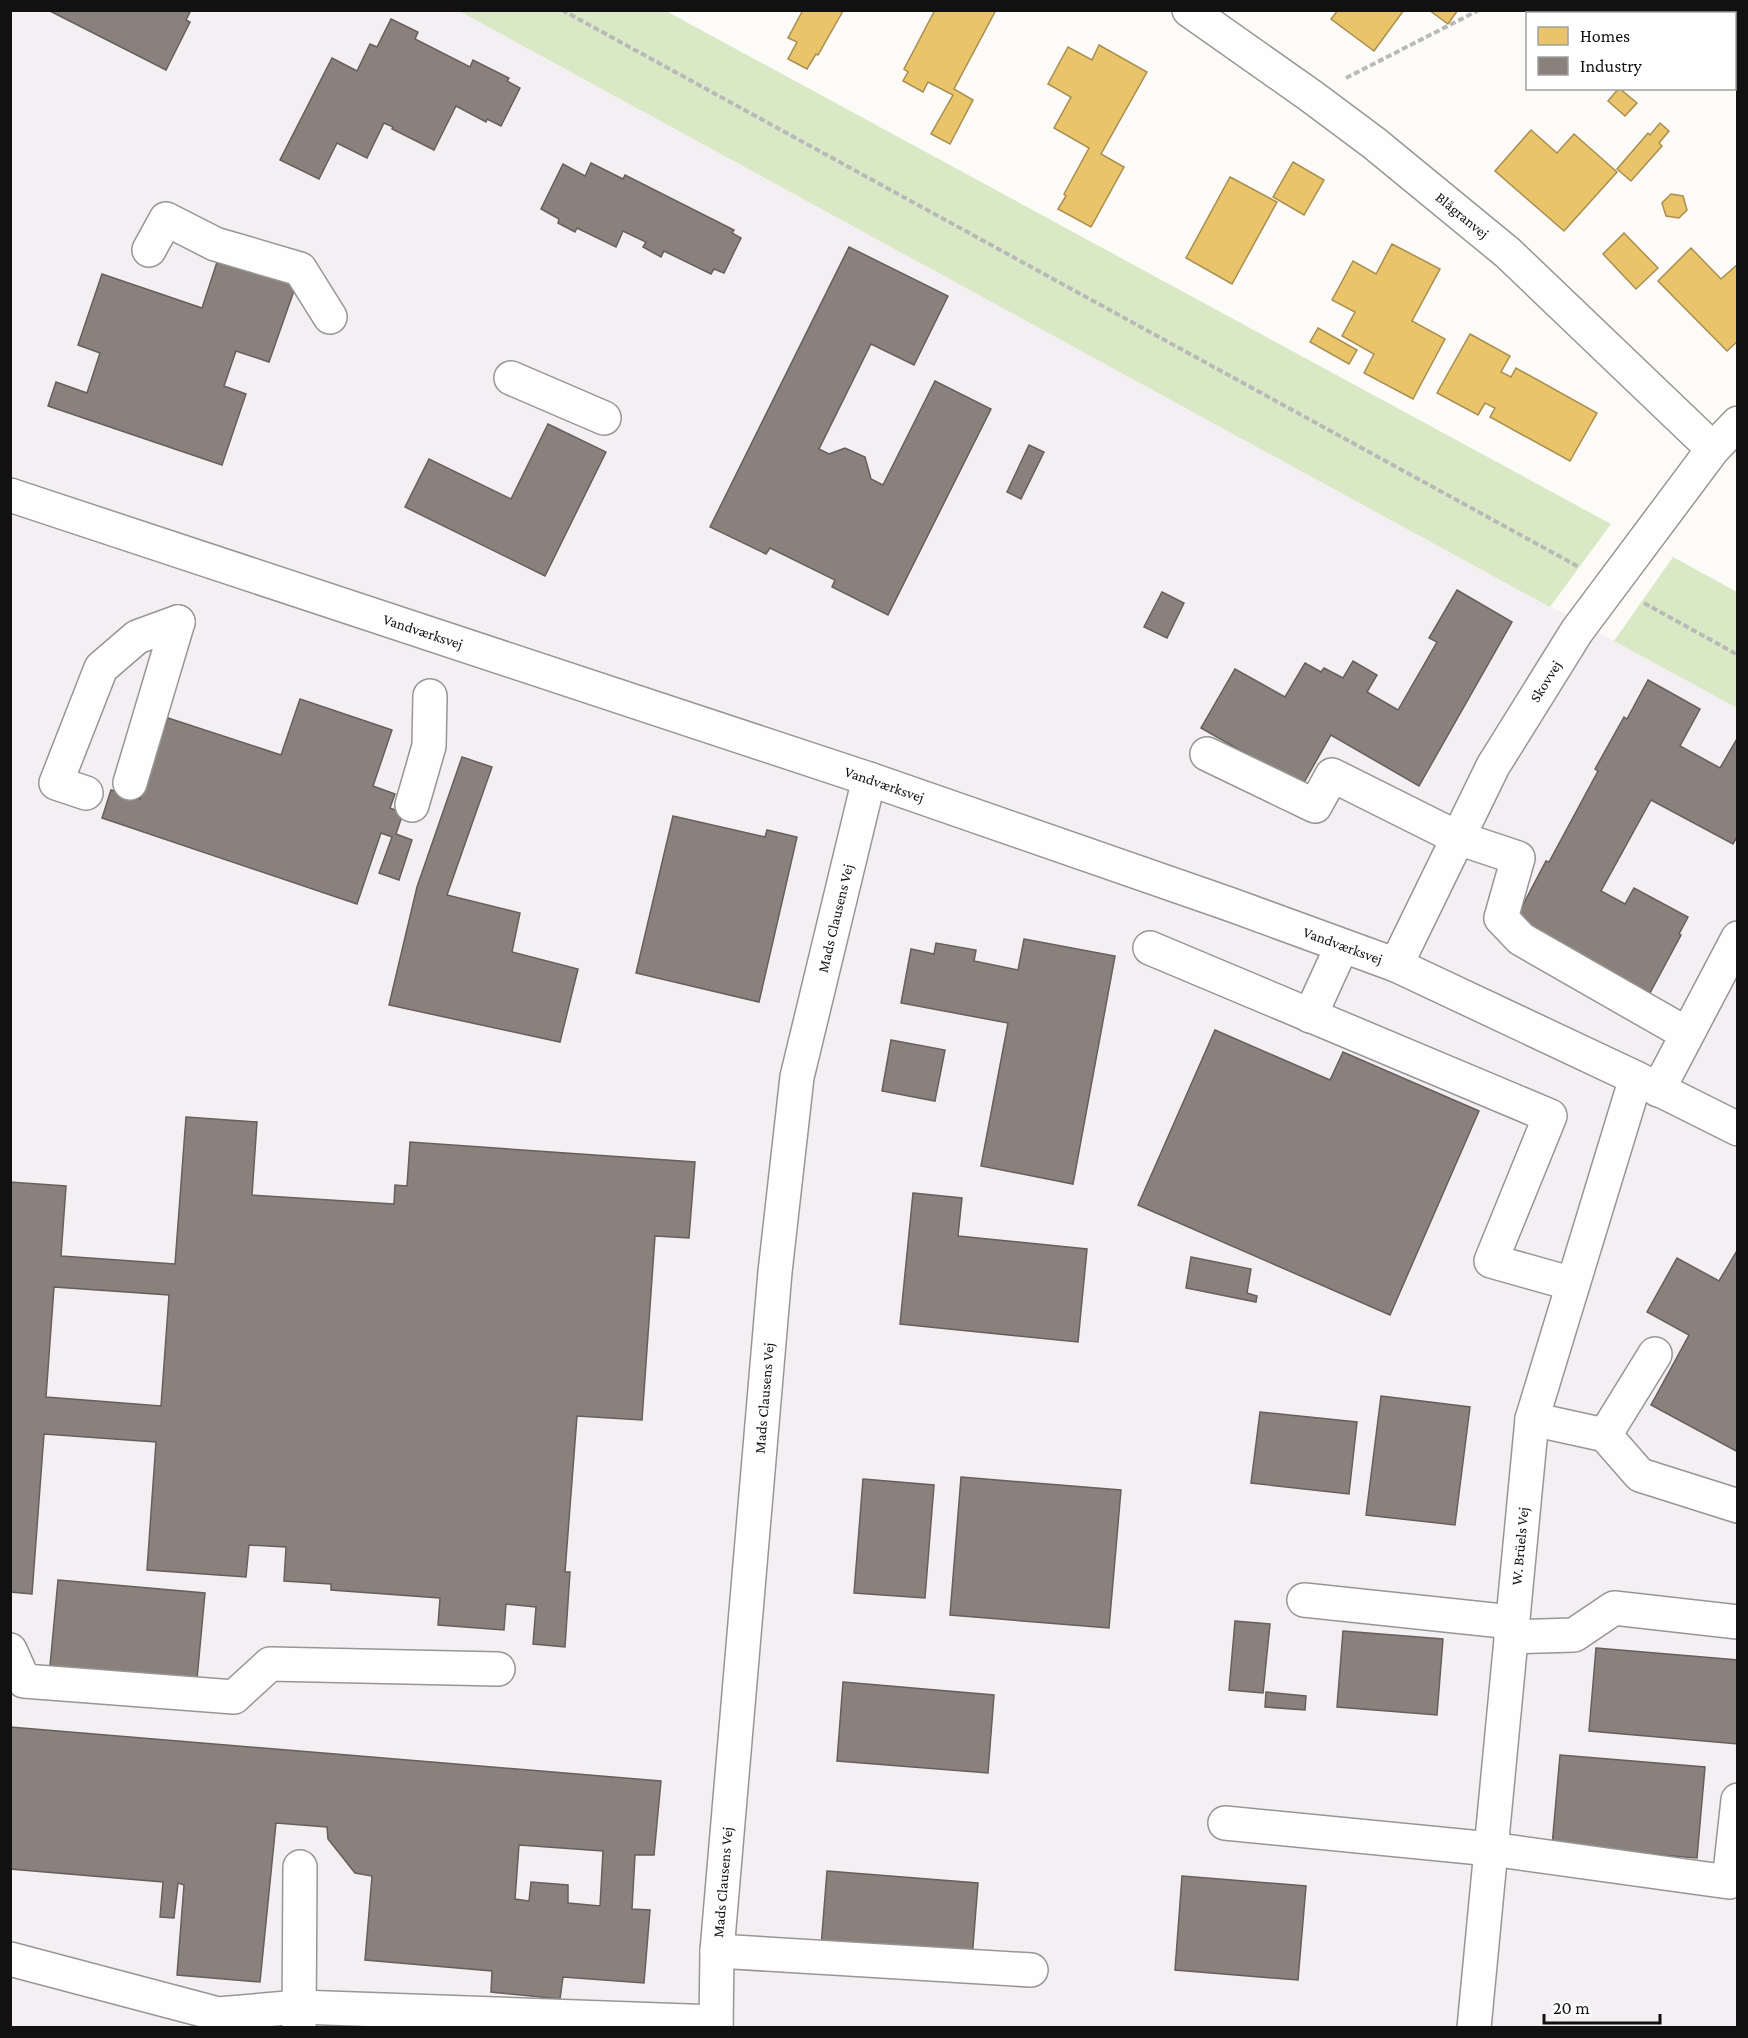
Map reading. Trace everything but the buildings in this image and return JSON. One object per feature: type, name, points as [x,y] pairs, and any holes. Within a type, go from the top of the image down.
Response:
[{"type":"street","name":"Blågranvej","points":[[1189,10],[1374,143],[1508,254],[1713,449]]},
{"type":"street","points":[[149,250],[166,219],[215,243],[300,269],[330,317]]},
{"type":"street","points":[[510,378],[604,418]]},
{"type":"street","name":"Skovvej","points":[[1396,965],[1493,766],[1577,631],[1713,449],[1737,423]]},
{"type":"street","name":"Vandværksvej","points":[[10,495],[869,779],[1396,965],[1737,1129]]},
{"type":"street","points":[[86,793],[56,783],[101,668],[137,637],[178,622],[130,783]]},
{"type":"street","points":[[412,805],[429,747],[430,696]]},
{"type":"street","points":[[1207,754],[1315,806],[1332,775],[1458,838],[1518,858],[1501,918],[1521,939],[1687,1034]]},
{"type":"street","name":"Mads Clausens Vej","points":[[716,2025],[717,1951],[775,1272],[797,1077],[869,779]]},
{"type":"street","name":"W. Brüels Vej","points":[[1474,2028],[1532,1419],[1573,1284],[1647,1084],[1687,1034],[1737,938]]},
{"type":"street","points":[[1310,1016],[1342,946]]},
{"type":"street","points":[[1150,948],[1550,1116],[1491,1261],[1573,1284]]},
{"type":"street","points":[[1605,1435],[1655,1354]]},
{"type":"street","points":[[1532,1419],[1605,1435],[1640,1475],[1737,1506]]},
{"type":"street","points":[[1304,1600],[1512,1629],[1574,1635],[1614,1608],[1737,1622]]},
{"type":"street","points":[[10,1650],[24,1681],[234,1697],[270,1664],[498,1669]]},
{"type":"street","points":[[1225,1823],[1491,1849],[1729,1882],[1737,1800]]},
{"type":"street","points":[[299,2017],[300,1867]]},
{"type":"street","points":[[717,1951],[1031,1970]]},
{"type":"street","points":[[10,1959],[218,2014],[716,2025]]},
{"type":"path","points":[[562,10],[1737,655]]},
{"type":"path","points":[[1311,96],[1479,10]]},
{"type":"shaded area","points":[[11,11],[459,11],[1737,708],[1737,2027],[11,2028]]},
{"type":"green space","points":[[459,11],[666,11],[1611,524],[1550,607]]},
{"type":"green space","points":[[1673,557],[1737,592],[1737,708],[1614,641]]}]
